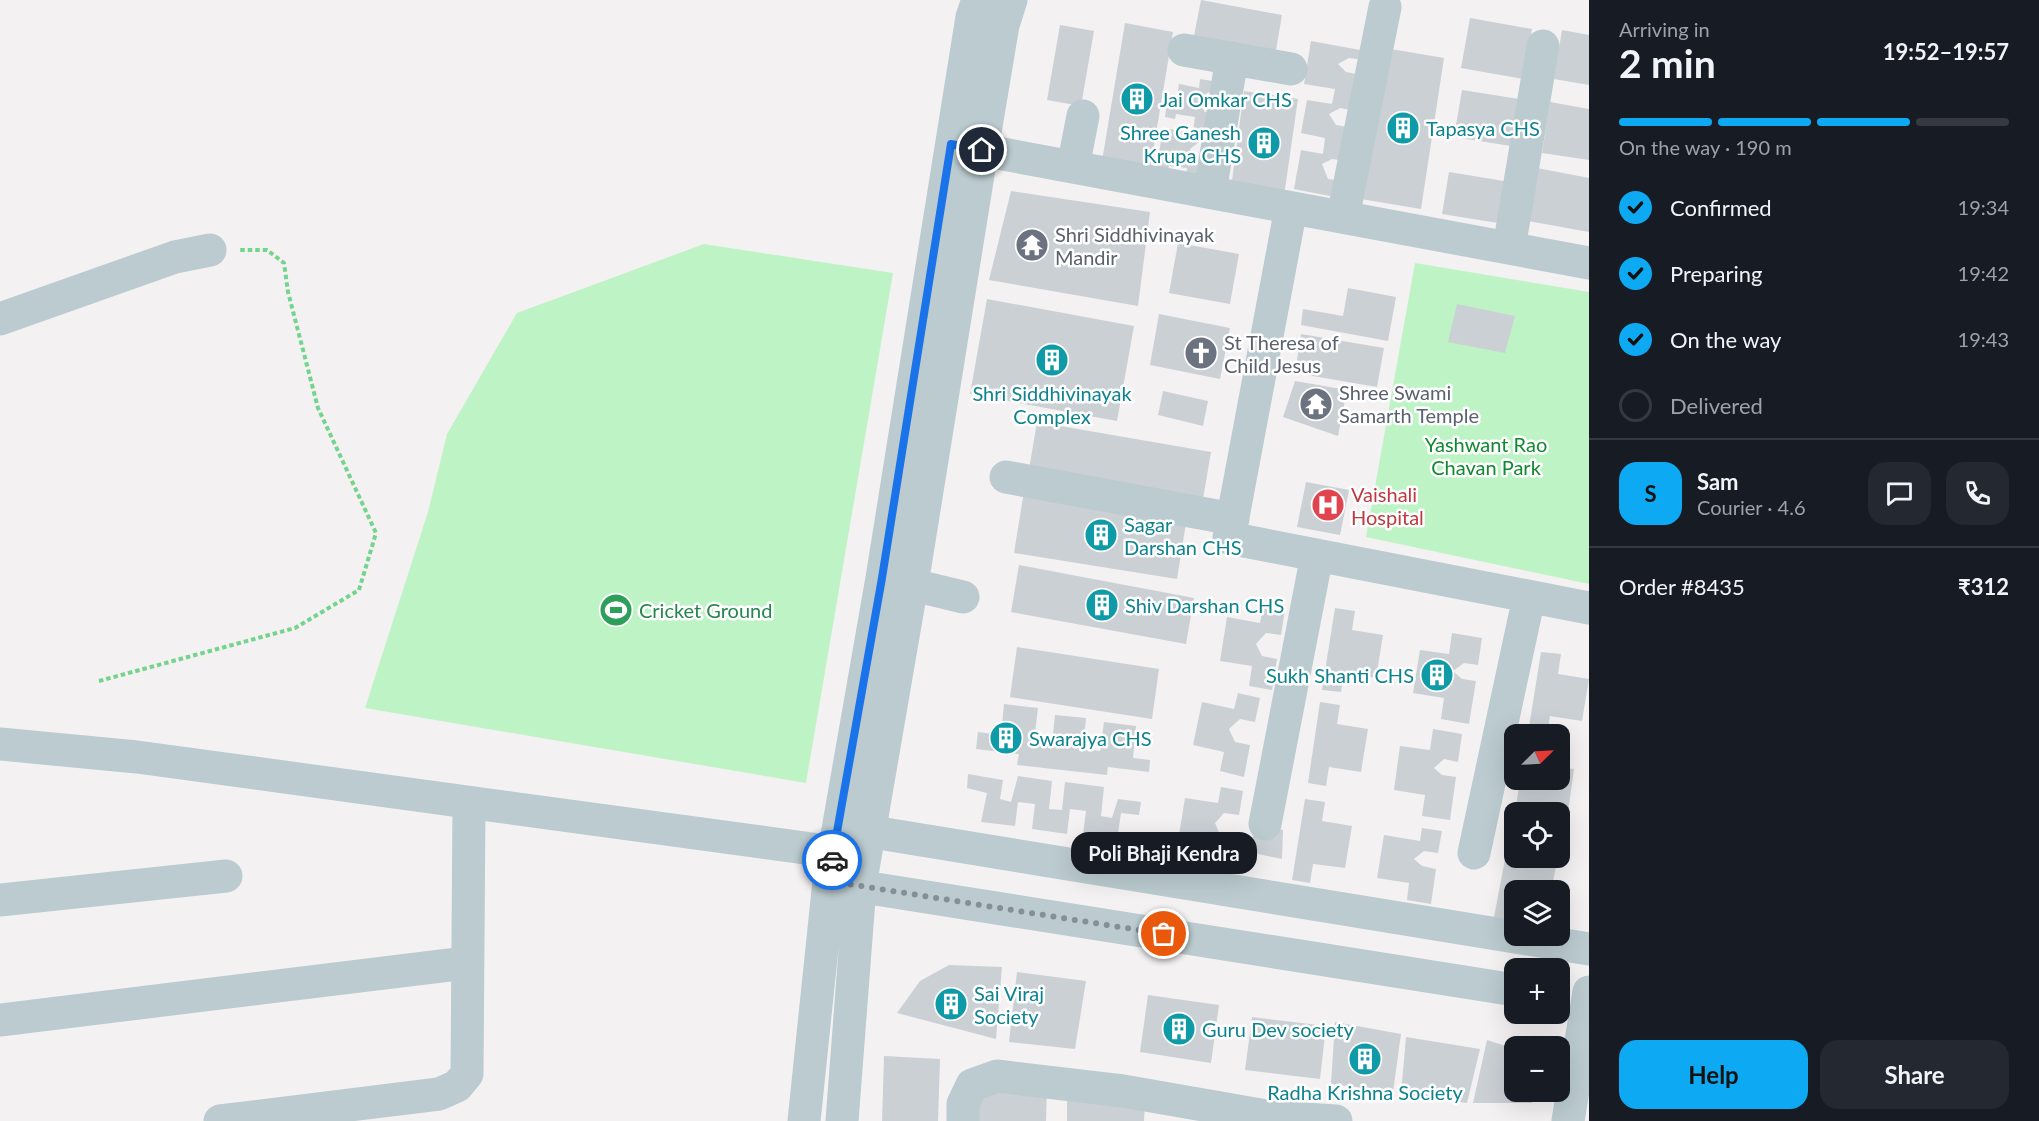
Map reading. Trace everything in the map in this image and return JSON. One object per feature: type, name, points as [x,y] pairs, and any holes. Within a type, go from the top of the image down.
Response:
[{"type":"street","points":[[804,1121],[846,855],[897,581],[966,147],[972,17],[978,0]]},
{"type":"street","points":[[966,147],[1011,0]]},
{"type":"street","points":[[1343,217],[1385,7]]},
{"type":"street","points":[[1509,248],[1542,46]]},
{"type":"street","points":[[1184,50],[1291,69]]},
{"type":"street","points":[[1210,192],[1232,58]]},
{"type":"street","points":[[1073,167],[1083,116]]},
{"type":"street","points":[[966,147],[1589,263]]},
{"type":"street","points":[[1291,208],[1229,538],[1589,608]]},
{"type":"street","points":[[0,320],[175,257],[210,250]]},
{"type":"street","points":[[1006,477],[1233,519]]},
{"type":"street","points":[[1265,824],[1317,555]]},
{"type":"street","points":[[897,581],[963,597]]},
{"type":"street","points":[[1474,853],[1529,597]]},
{"type":"street","points":[[0,744],[136,757],[846,855],[1589,949]]},
{"type":"street","points":[[220,1121],[439,1095],[458,1086],[467,1074],[466,963],[469,804]]},
{"type":"street","points":[[846,855],[1504,988]]},
{"type":"street","points":[[842,1121],[846,855]]},
{"type":"street","points":[[0,900],[226,876]]},
{"type":"street","points":[[0,1020],[466,963]]},
{"type":"street","points":[[1568,1121],[1581,998]]},
{"type":"street","points":[[963,1121],[963,1104],[972,1085],[997,1076],[1123,1091],[1272,1119],[1335,1121]]},
{"type":"path","points":[[99,681],[295,628],[359,590],[376,533],[318,408],[288,292],[284,263],[267,250],[210,250]]},
{"type":"green space","name":"Cricket Ground","points":[[704,244],[893,273],[806,783],[365,708],[428,512],[447,434],[517,313]]},
{"type":"green space","name":"Yashwant Rao Chavan Park","points":[[1415,263],[1589,292],[1589,584],[1366,537]]},
{"type":"building","points":[[1201,0],[1282,15],[1275,56],[1193,41]]},
{"type":"building","points":[[1470,18],[1532,29],[1523,79],[1461,68]]},
{"type":"building","name":"Jai Omkar CHS","points":[[1125,23],[1173,32],[1149,175],[1101,167]]},
{"type":"building","points":[[1060,25],[1094,31],[1081,106],[1047,100]]},
{"type":"building","points":[[1562,30],[1589,35],[1589,85],[1554,79]]},
{"type":"building","points":[[1311,41],[1366,51],[1364,60],[1349,58],[1338,64],[1346,72],[1362,75],[1356,111],[1340,108],[1329,114],[1336,125],[1353,128],[1347,161],[1332,159],[1322,164],[1328,179],[1344,181],[1340,198],[1294,189],[1301,150],[1323,154],[1325,138],[1301,133],[1307,100],[1332,104],[1335,89],[1304,84]]},
{"type":"building","name":"Tapasya CHS","points":[[1385,48],[1444,58],[1421,209],[1361,199]]},
{"type":"building","name":"Shree Ganesh Krupa CHS","points":[[1200,79],[1225,83],[1223,94],[1209,92],[1197,100],[1205,112],[1220,114],[1215,145],[1199,142],[1190,149],[1195,164],[1212,166],[1210,181],[1186,178],[1187,168],[1169,166],[1167,174],[1156,173],[1163,128],[1193,133],[1195,117],[1176,114],[1175,119],[1165,117],[1167,103],[1176,104],[1179,84],[1199,88]]},
{"type":"building","points":[[1462,90],[1519,99],[1511,146],[1454,137]]},
{"type":"building","name":"Shree Ganesh Krupa CHS","points":[[1244,91],[1298,99],[1284,196],[1231,188]]},
{"type":"building","points":[[1550,102],[1589,109],[1589,160],[1542,153]]},
{"type":"building","points":[[1537,168],[1589,178],[1589,232],[1528,221]]},
{"type":"building","points":[[1449,172],[1510,182],[1504,224],[1442,214]]},
{"type":"building","points":[[1011,191],[1150,212],[1138,306],[989,280]]},
{"type":"building","points":[[1178,243],[1239,254],[1230,304],[1169,293]]},
{"type":"building","points":[[1348,288],[1396,297],[1388,341],[1301,325],[1303,309],[1343,316]]},
{"type":"building","name":"Shri Siddhivinayak Complex","points":[[987,299],[1134,326],[1117,421],[970,394]]},
{"type":"building","points":[[1457,304],[1515,316],[1505,353],[1448,342]]},
{"type":"building","points":[[1159,314],[1230,328],[1220,379],[1150,365]]},
{"type":"building","points":[[1301,334],[1384,348],[1377,387],[1295,373]]},
{"type":"building","name":"Shree Swami Samarth Temple","points":[[1295,381],[1347,390],[1338,436],[1283,417]]},
{"type":"building","points":[[1163,391],[1208,401],[1203,426],[1158,415]]},
{"type":"building","name":"Sagar Darshan CHS","points":[[1037,422],[1211,452],[1202,505],[1028,475]]},
{"type":"building","points":[[1306,482],[1349,490],[1340,535],[1297,527]]},
{"type":"building","name":"Sagar Darshan CHS","points":[[1024,491],[1187,517],[1177,579],[1014,553]]},
{"type":"building","name":"Shiv Darshan CHS","points":[[1019,565],[1194,598],[1186,644],[1011,612]]},
{"type":"building","points":[[1263,606],[1285,610],[1281,635],[1266,633],[1256,644],[1262,656],[1277,659],[1272,690],[1249,686],[1252,666],[1220,661],[1227,617],[1260,623]]},
{"type":"building","points":[[1335,608],[1355,611],[1352,630],[1383,635],[1376,678],[1344,673],[1341,692],[1322,690]]},
{"type":"building","name":"Sukh Shanti CHS","points":[[1452,633],[1482,638],[1478,665],[1464,663],[1453,671],[1462,679],[1476,681],[1469,724],[1441,719],[1444,698],[1413,693],[1420,650],[1449,654]]},
{"type":"building","name":"Shiv Darshan CHS","points":[[1017,647],[1159,669],[1152,719],[1010,697]]},
{"type":"building","points":[[1541,652],[1561,654],[1558,674],[1589,679],[1582,721],[1550,716],[1549,724],[1529,724]]},
{"type":"building","points":[[1238,693],[1260,698],[1255,722],[1240,719],[1229,729],[1235,742],[1250,745],[1244,777],[1220,771],[1224,752],[1193,745],[1202,702],[1234,709]]},
{"type":"building","points":[[1320,702],[1340,705],[1337,724],[1368,729],[1361,772],[1329,767],[1326,786],[1308,783]]},
{"type":"building","name":"Swarajya CHS","points":[[1004,704],[1038,708],[1034,741],[1052,743],[1055,715],[1086,718],[1083,749],[1100,751],[1104,722],[1136,726],[1133,758],[1150,760],[1149,772],[1108,767],[1107,775],[1017,765],[1019,754],[976,749],[978,732],[1001,735]]},
{"type":"building","name":"Sukh Shanti CHS","points":[[1433,729],[1462,734],[1458,762],[1444,759],[1434,768],[1442,775],[1456,777],[1450,820],[1422,816],[1425,795],[1394,790],[1400,746],[1430,750]]},
{"type":"building","points":[[1570,768],[1574,769],[1569,802],[1517,802],[1518,790],[1570,790]]},
{"type":"building","name":"Swarajya CHS","points":[[968,774],[1003,780],[1000,799],[1011,802],[1018,776],[1052,781],[1049,809],[1062,810],[1065,782],[1104,787],[1101,816],[1112,818],[1118,799],[1141,802],[1139,815],[1121,813],[1117,840],[1083,835],[1086,811],[1070,809],[1067,834],[1032,829],[1035,804],[1018,802],[1015,826],[981,822],[987,793],[967,788]]},
{"type":"building","points":[[1221,787],[1243,791],[1239,815],[1224,813],[1215,823],[1221,837],[1235,839],[1231,870],[1207,866],[1210,846],[1178,841],[1185,798],[1218,803]]},
{"type":"building","points":[[1305,799],[1325,802],[1322,821],[1352,826],[1345,868],[1313,864],[1310,883],[1292,880]]},
{"type":"building","points":[[1256,826],[1283,830],[1282,859],[1249,852]]},
{"type":"building","points":[[1422,828],[1442,831],[1438,853],[1424,851],[1414,859],[1422,866],[1436,869],[1431,904],[1407,900],[1409,883],[1377,878],[1384,835],[1420,841]]},
{"type":"building","points":[[1504,864],[1504,868],[1556,868],[1553,880],[1504,880],[1504,919],[1494,917]]},
{"type":"building","name":"Sai Viraj Society","points":[[949,965],[1002,967],[996,1039],[897,1013],[920,981]]},
{"type":"building","points":[[1017,972],[1086,981],[1075,1049],[1009,1042]]},
{"type":"building","name":"Guru Dev society","points":[[1148,995],[1219,1005],[1211,1063],[1140,1052]]},
{"type":"building","points":[[1252,1017],[1326,1026],[1320,1079],[1245,1070]]},
{"type":"building","name":"Radha Krishna Society","points":[[1335,1022],[1401,1034],[1393,1092],[1331,1084]]},
{"type":"building","points":[[1406,1037],[1480,1049],[1467,1103],[1401,1094]]},
{"type":"building","points":[[1487,1040],[1504,1045],[1504,1102],[1532,1103],[1473,1103]]},
{"type":"building","points":[[884,1056],[940,1059],[938,1121],[882,1121]]},
{"type":"building","points":[[973,1085],[1047,1087],[1046,1121],[973,1121]]},
{"type":"building","points":[[1067,1100],[1145,1102],[1144,1121],[1067,1121]]},
{"type":"way so far","points":[[832,860],[829,881],[1164,934]]},
{"type":"place","name":"Jai Omkar CHS","points":[[1137,99]]},
{"type":"place","name":"Tapasya CHS","points":[[1403,128]]},
{"type":"place","name":"Shree Ganesh Krupa CHS","points":[[1264,143]]},
{"type":"place","name":"Shri Siddhivinayak Mandir","points":[[1032,245]]},
{"type":"place","name":"St Theresa of Child Jesus","points":[[1201,353]]},
{"type":"place","name":"Shri Siddhivinayak Complex","points":[[1052,360]]},
{"type":"place","name":"Shree Swami Samarth Temple","points":[[1316,404]]},
{"type":"place","name":"Vaishali Hospital","points":[[1328,505]]},
{"type":"place","name":"Sagar Darshan CHS","points":[[1101,535]]},
{"type":"place","name":"Shiv Darshan CHS","points":[[1102,605]]},
{"type":"place","name":"Cricket Ground","points":[[616,610]]},
{"type":"place","name":"Sukh Shanti CHS","points":[[1437,675]]},
{"type":"place","name":"Swarajya CHS","points":[[1006,738]]},
{"type":"place","name":"Poli Bhaji Kendra","points":[[1164,934]]},
{"type":"place","name":"Sai Viraj Society","points":[[951,1004]]},
{"type":"place","name":"Guru Dev society","points":[[1179,1029]]},
{"type":"place","name":"Radha Krishna Society","points":[[1365,1059]]},
{"type":"route","points":[[832,860],[882,578],[951,144],[982,150]]}]
